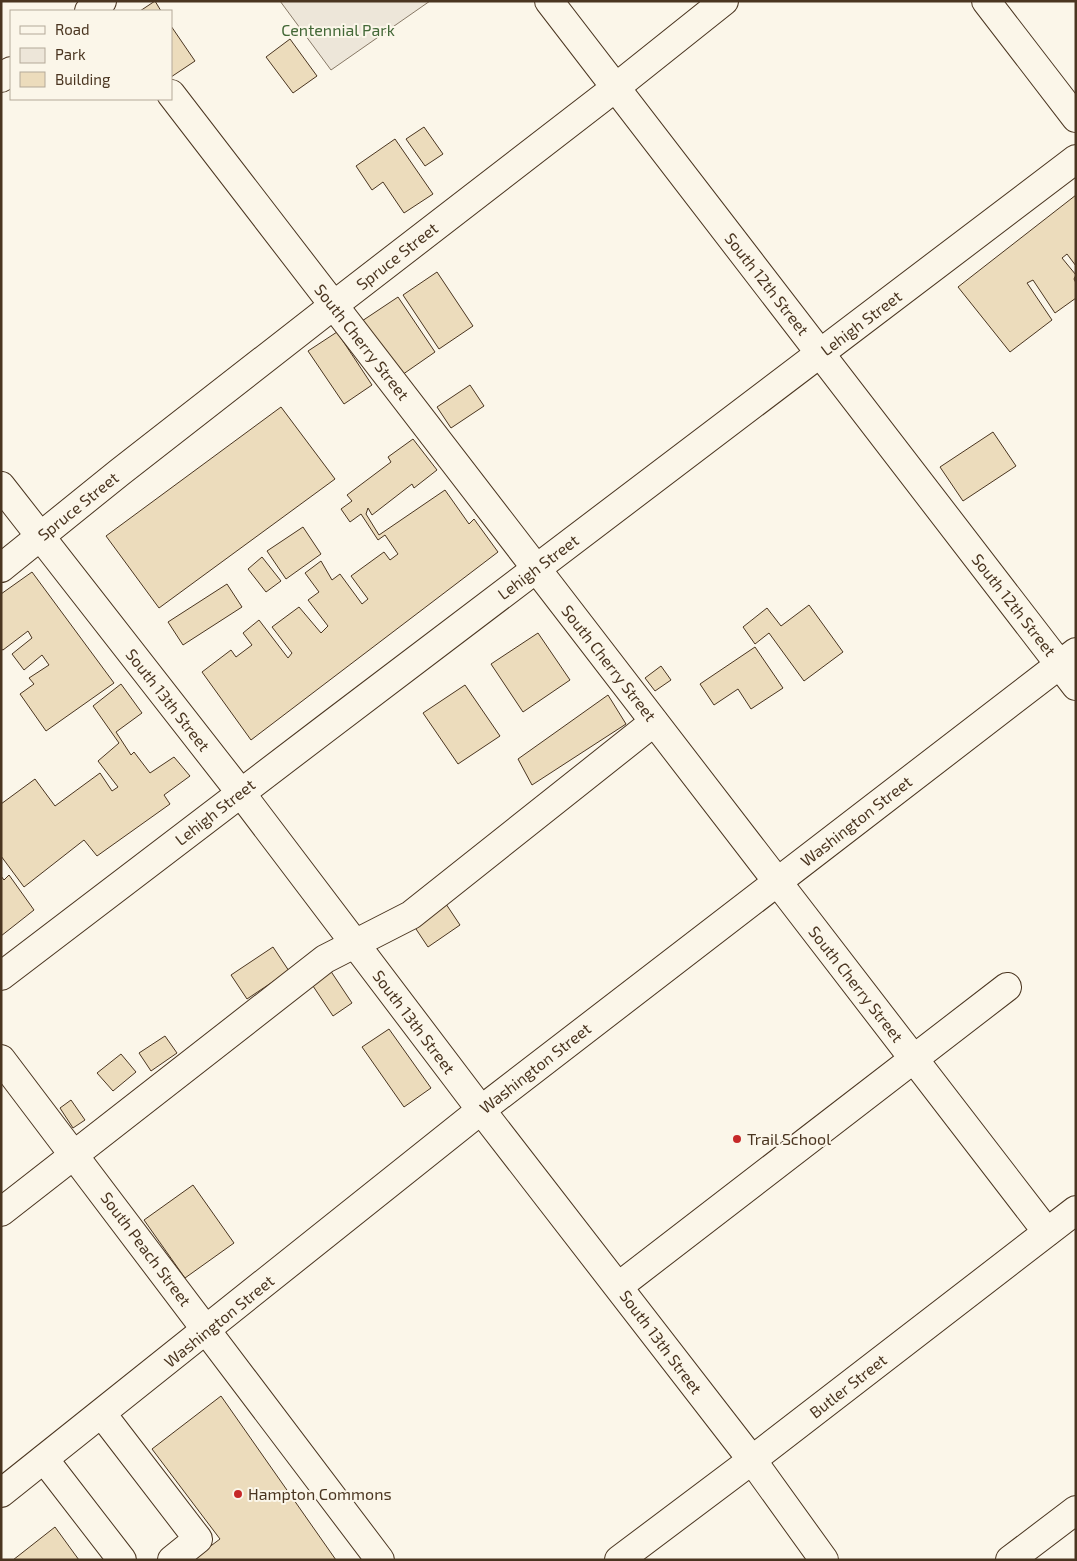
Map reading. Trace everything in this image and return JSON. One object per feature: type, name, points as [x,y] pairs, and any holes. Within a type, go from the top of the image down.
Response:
[{"type":"street","name":"South 12th Street","points":[[549,1],[821,354],[1068,658],[1076,686]]},
{"type":"street","name":"Spruce Street","points":[[1,568],[120,472],[616,88],[724,1]]},
{"type":"street","points":[[986,1],[1076,118]]},
{"type":"street","name":"South Cherry Street","points":[[172,95],[1047,1232]]},
{"type":"street","name":"Lehigh Street","points":[[1,976],[240,792],[821,354],[1076,159]]},
{"type":"street","name":"South 13th Street","points":[[1,486],[240,792],[481,1110],[619,1286],[752,1460],[824,1560]]},
{"type":"street","name":"Washington Street","points":[[1,1493],[481,1110],[1068,658]]},
{"type":"street","points":[[1,1212],[325,960],[411,914],[654,722]]},
{"type":"street","points":[[619,1286],[1007,987]]},
{"type":"street","name":"South Peach Street","points":[[1,1059],[380,1560]]},
{"type":"street","name":"Butler Street","points":[[619,1560],[1076,1210]]},
{"type":"street","points":[[102,1414],[198,1539],[172,1560]]},
{"type":"street","points":[[44,1459],[122,1560]]},
{"type":"street","points":[[1010,1560],[1076,1510]]},
{"type":"green space","name":"Centennial Park","points":[[280,1],[430,1],[331,70]]},
{"type":"building","points":[[155,1],[160,10],[142,10]]},
{"type":"building","points":[[172,27],[195,61],[172,76]]},
{"type":"building","points":[[290,39],[317,76],[293,93],[266,57]]},
{"type":"building","points":[[424,127],[443,154],[425,166],[406,139]]},
{"type":"building","points":[[395,139],[433,194],[404,213],[383,182],[372,190],[356,166]]},
{"type":"building","points":[[1076,195],[1076,266],[1067,254],[1062,258],[1076,275],[1074,279],[1076,283],[1076,298],[1055,313],[1033,280],[1027,283],[1052,320],[1010,352],[958,287]]},
{"type":"building","points":[[437,272],[473,326],[439,349],[403,295]]},
{"type":"building","points":[[398,297],[435,352],[399,377],[362,321]]},
{"type":"building","points":[[337,332],[372,385],[344,404],[308,351]]},
{"type":"building","points":[[470,385],[484,406],[451,428],[437,407]]},
{"type":"building","points":[[281,407],[335,479],[159,608],[106,536]]},
{"type":"building","points":[[993,432],[1016,466],[963,501],[940,467]]},
{"type":"building","points":[[413,439],[437,470],[414,488],[412,484],[372,515],[368,508],[366,514],[379,535],[445,490],[469,524],[474,519],[498,552],[251,740],[202,672],[231,650],[236,657],[252,645],[243,633],[259,620],[288,658],[292,653],[272,627],[299,607],[321,633],[328,626],[308,600],[319,592],[305,573],[321,561],[332,580],[340,574],[362,604],[368,599],[351,576],[384,552],[390,560],[398,554],[385,535],[378,540],[361,514],[350,522],[341,509],[352,501],[347,495],[391,462],[388,457]]},
{"type":"building","points":[[303,527],[321,554],[286,579],[267,551]]},
{"type":"building","points":[[262,557],[281,581],[266,592],[248,569]]},
{"type":"building","points":[[32,572],[114,683],[46,731],[20,694],[34,684],[29,678],[49,665],[42,655],[24,670],[12,654],[32,638],[28,631],[3,650],[1,649],[1,594]]},
{"type":"building","points":[[227,584],[242,607],[183,645],[168,622]]},
{"type":"building","points":[[809,605],[843,652],[804,681],[769,633],[755,644],[743,627],[767,608],[781,626]]},
{"type":"building","points":[[538,633],[570,680],[523,712],[491,664]]},
{"type":"building","points":[[755,647],[783,688],[751,709],[738,689],[714,705],[700,684]]},
{"type":"building","points":[[661,666],[671,680],[655,691],[645,678]]},
{"type":"building","points":[[121,684],[142,713],[116,732],[131,755],[134,752],[150,773],[174,757],[190,776],[164,795],[170,804],[97,856],[84,840],[24,887],[1,856],[1,804],[35,779],[55,806],[100,773],[112,791],[118,787],[98,761],[119,743],[93,706]]},
{"type":"building","points":[[465,685],[500,736],[458,764],[423,713]]},
{"type":"building","points":[[608,695],[626,724],[532,785],[518,759]]},
{"type":"building","points":[[9,875],[34,910],[1,936],[1,876],[4,880]]},
{"type":"building","points":[[446,904],[460,925],[428,947],[414,926]]},
{"type":"building","points":[[273,947],[289,971],[247,999],[231,975]]},
{"type":"building","points":[[328,967],[352,1003],[333,1016],[309,980]]},
{"type":"building","points":[[389,1029],[431,1088],[404,1107],[362,1047]]},
{"type":"building","points":[[165,1036],[177,1053],[151,1071],[139,1053]]},
{"type":"building","points":[[121,1054],[136,1072],[113,1091],[97,1073]]},
{"type":"building","points":[[71,1100],[85,1120],[73,1128],[60,1108]]},
{"type":"building","points":[[193,1185],[234,1243],[185,1278],[144,1220]]},
{"type":"building","name":"Hampton Commons","points":[[221,1396],[336,1560],[192,1560],[220,1539],[152,1449]]},
{"type":"building","points":[[55,1527],[79,1560],[13,1560]]},
{"type":"place","name":"Trail School","points":[[737,1139]]},
{"type":"place","name":"Hampton Commons","points":[[238,1494]]}]
